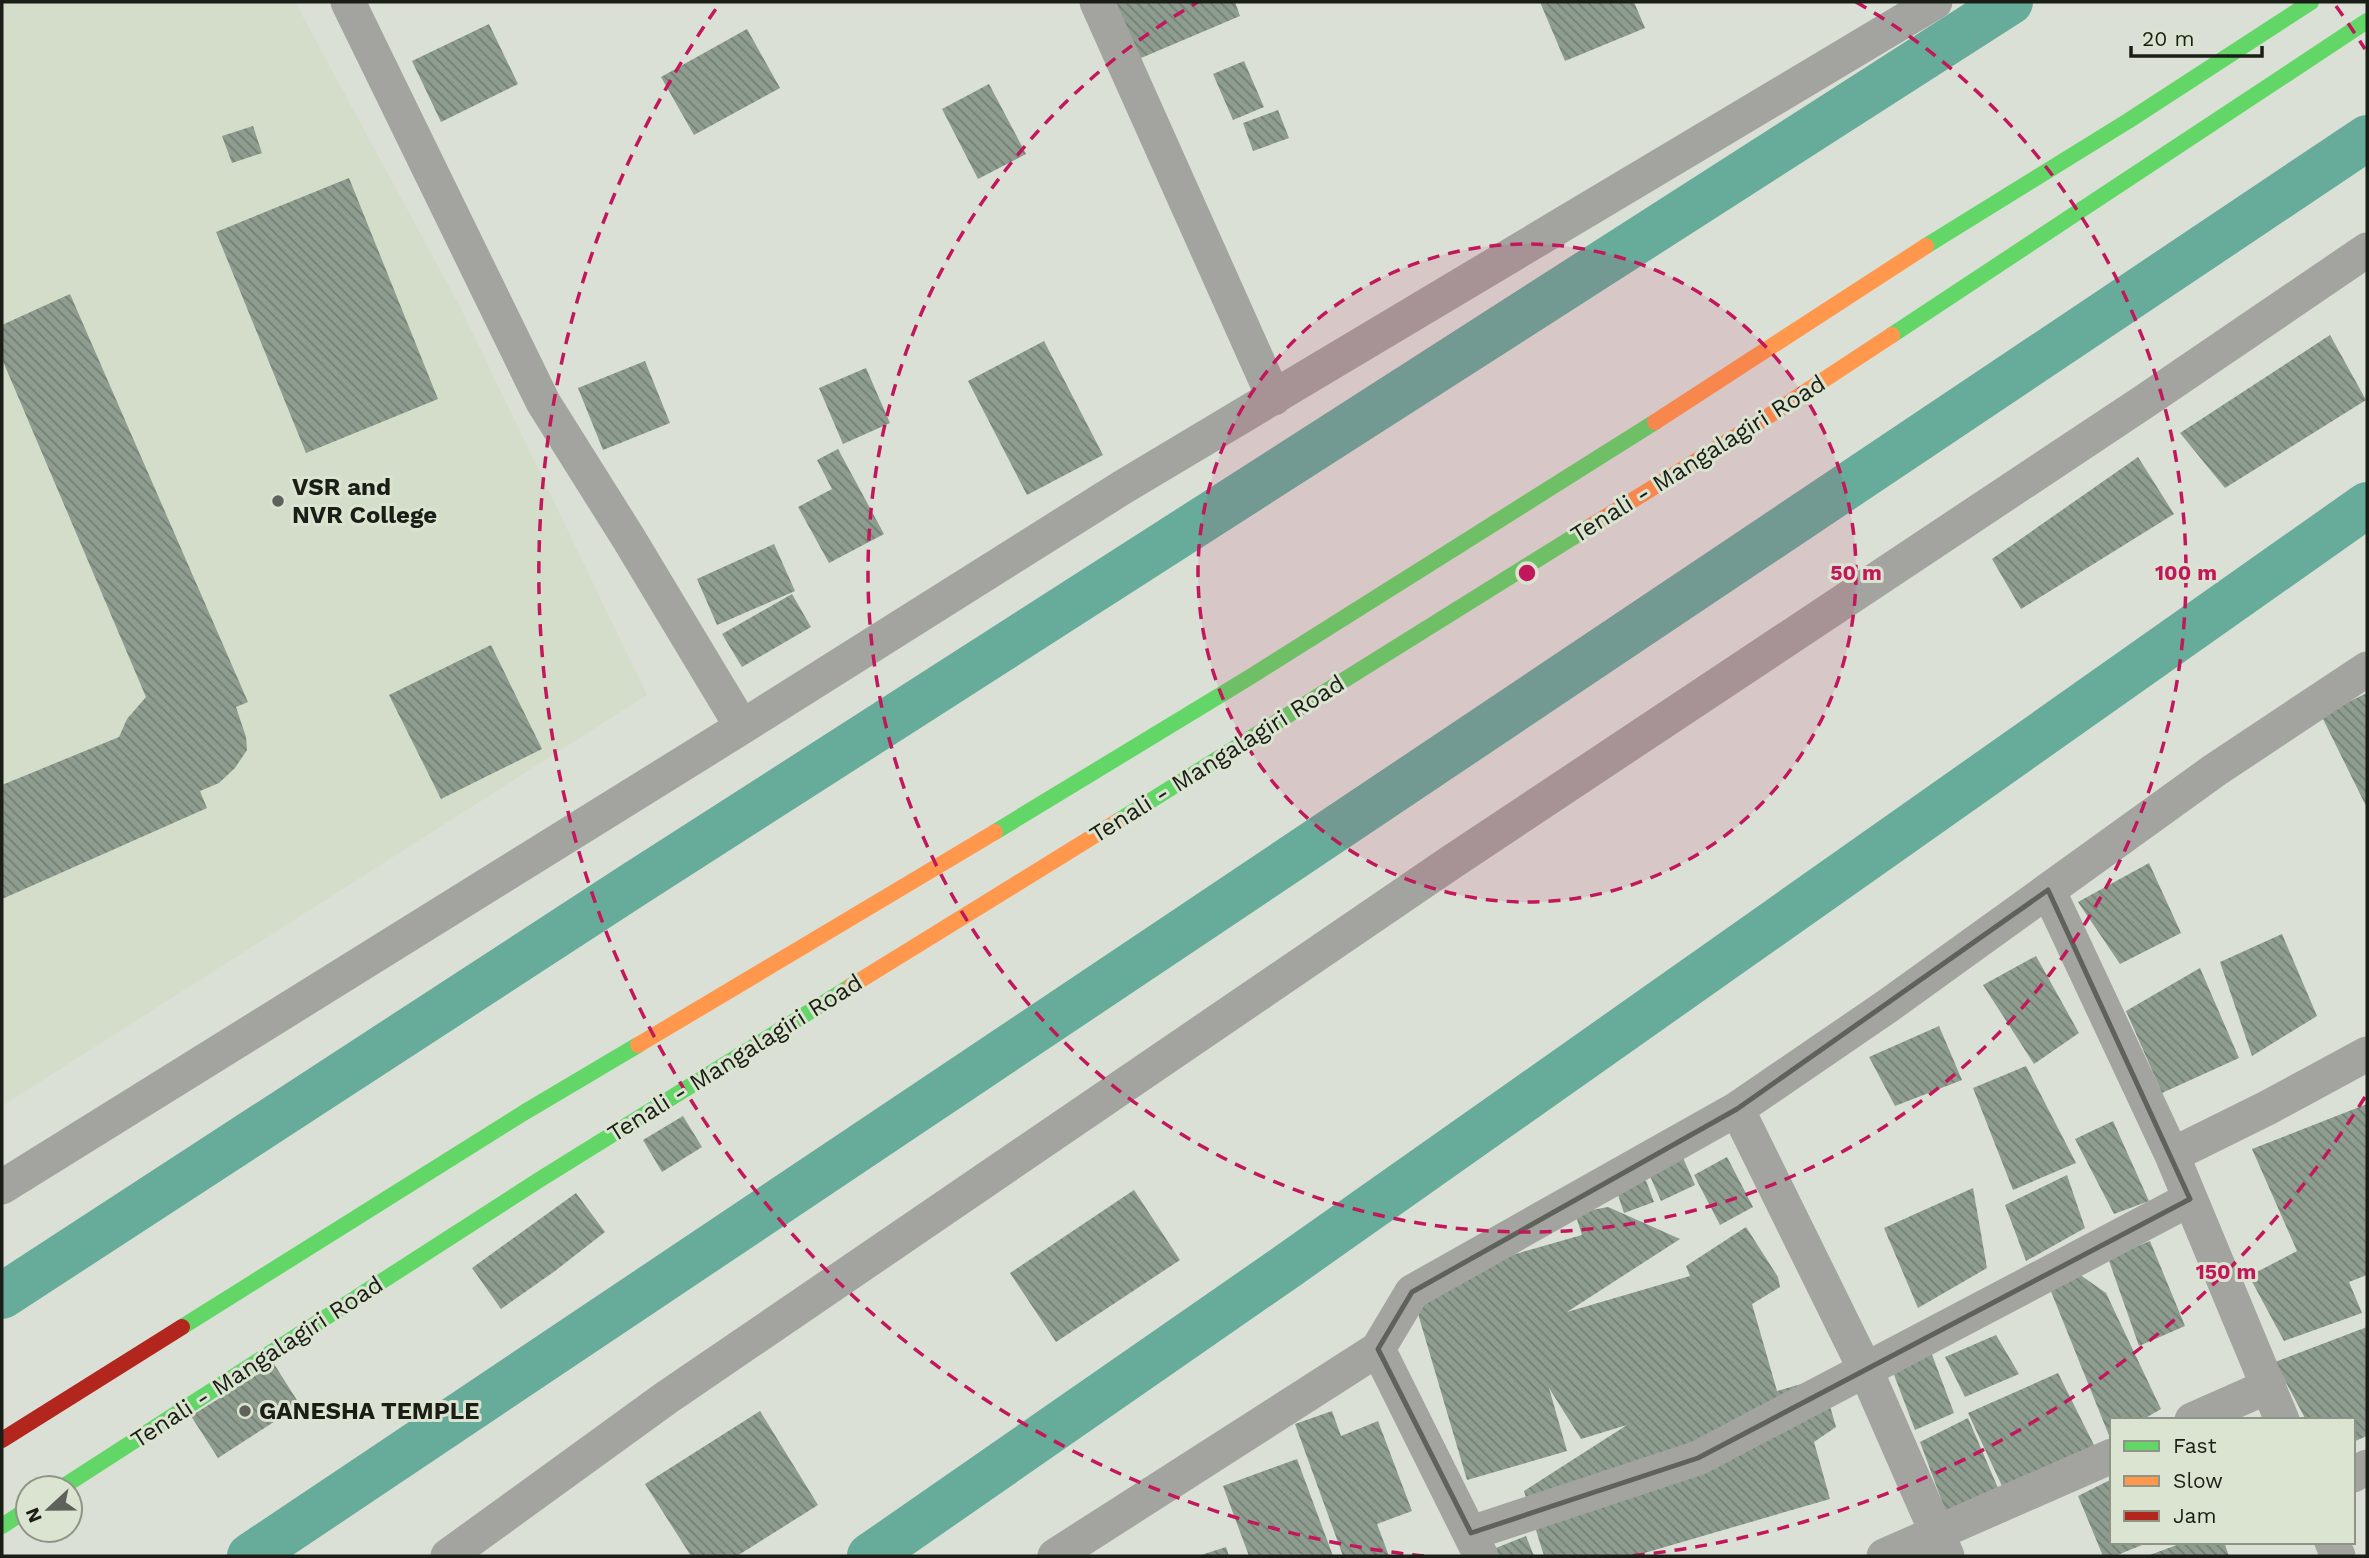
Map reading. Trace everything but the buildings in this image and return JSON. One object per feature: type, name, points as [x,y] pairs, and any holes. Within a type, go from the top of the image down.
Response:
[{"type":"main road","points":[[2,1440],[525,1112],[880,902],[1261,670],[1572,476],[1911,255],[2128,121],[2311,2]]},
{"type":"main road","name":"Tenali - Mangalagiri Road","points":[[83,1474],[539,1180],[1764,419],[2367,21]]},
{"type":"street","points":[[348,2],[543,402],[629,538],[742,727]]},
{"type":"street","points":[[1097,2],[1274,398]]},
{"type":"street","points":[[2,1187],[742,727],[1122,487],[1935,2]]},
{"type":"street","points":[[448,1556],[666,1398],[1450,863],[2145,401],[2367,250]]},
{"type":"street","points":[[1055,1556],[1378,1349],[1412,1292],[1737,1109],[1889,1004],[2215,770],[2367,669]]},
{"type":"street","points":[[2048,890],[2172,1155],[2281,1418]]},
{"type":"street","points":[[2172,1155],[2367,1054]]},
{"type":"street","points":[[1737,1109],[1866,1371],[1943,1545]]},
{"type":"street","points":[[1378,1349],[1476,1545],[1698,1458],[2190,1199]]},
{"type":"street","points":[[2197,1418],[2269,1386]]},
{"type":"street","points":[[1884,1556],[1943,1545],[2110,1457]]},
{"type":"highlighted area","points":[[2048,890],[2190,1199],[1698,1458],[1471,1533],[1378,1349],[1412,1292],[1737,1109]]},
{"type":"shaded area","name":"VSR and NVR College","points":[[2,2],[295,2],[460,307],[647,695],[2,1106]]},
{"type":"waterway","points":[[2,1296],[633,885],[2010,2]]},
{"type":"waterway","points":[[250,1556],[2367,138]]},
{"type":"waterway","points":[[870,1556],[1289,1265],[2367,505]]},
{"type":"traffic: fast","points":[[1926,246],[2128,121],[2311,2]]},
{"type":"traffic: fast","points":[[1892,335],[2367,21]]},
{"type":"traffic: fast","points":[[995,832],[1250,677],[1655,422]]},
{"type":"traffic: fast","points":[[1118,821],[1591,526]]},
{"type":"traffic: fast","points":[[83,1474],[539,1180],[851,986]]},
{"type":"traffic: fast","points":[[182,1327],[525,1112],[638,1045]]},
{"type":"traffic: fast","points":[[2,1526],[14,1518]]},
{"type":"traffic: slow","points":[[1655,422],[1926,246]]},
{"type":"traffic: slow","points":[[1591,526],[1764,419],[1892,335]]},
{"type":"traffic: slow","points":[[851,986],[1118,821]]},
{"type":"traffic: slow","points":[[638,1045],[995,832]]},
{"type":"traffic: jam","points":[[2,1440],[182,1327]]},
{"type":"place","name":"VSR and NVR College","points":[[278,501]]},
{"type":"place","name":"GANESHA TEMPLE","points":[[245,1411]]}]
